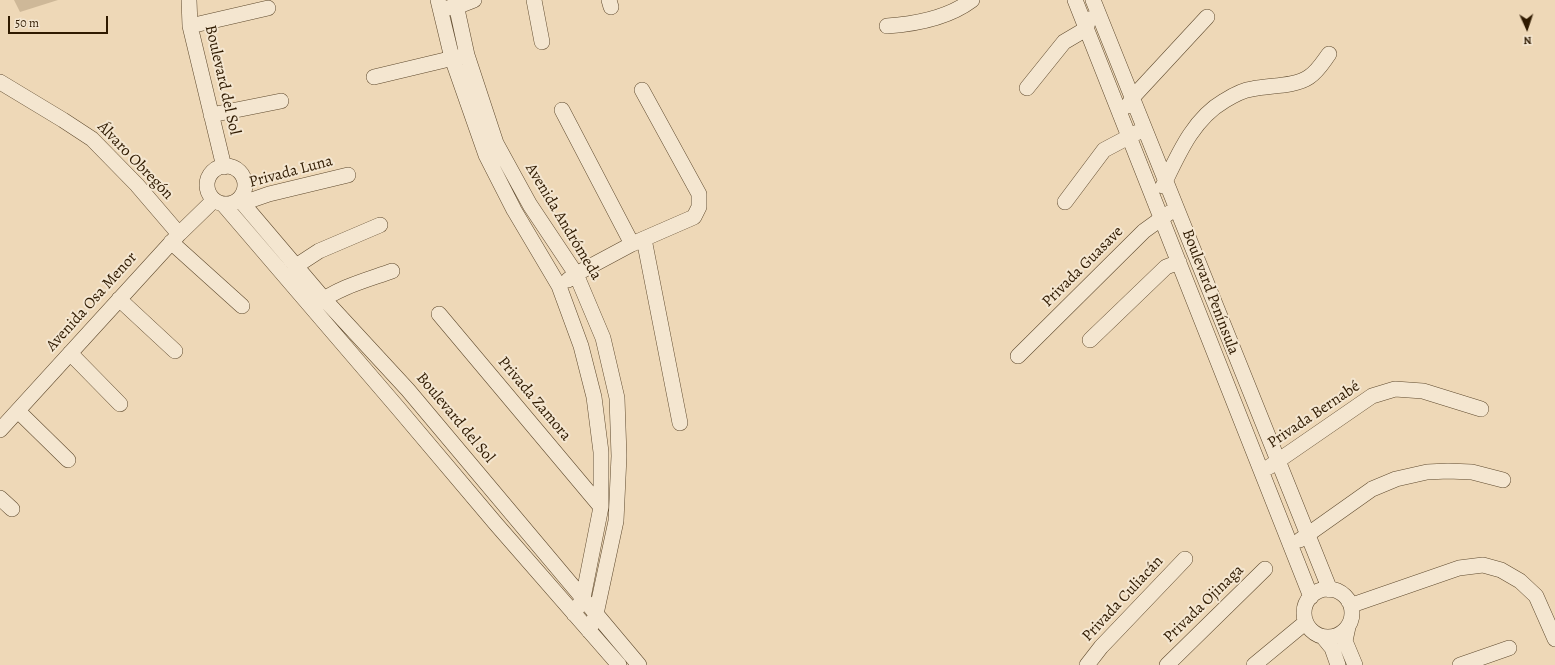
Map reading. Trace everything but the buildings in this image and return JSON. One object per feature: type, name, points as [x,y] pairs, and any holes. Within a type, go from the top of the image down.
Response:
[{"type":"street","name":"Boulevard del Sol","points":[[189,0],[190,26],[224,167]]},
{"type":"street","points":[[439,4],[456,4],[474,0]]},
{"type":"street","points":[[534,0],[542,42]]},
{"type":"street","points":[[887,26],[927,21],[948,13],[972,0]]},
{"type":"street","name":"Boulevard Península","points":[[1075,0],[1311,597]]},
{"type":"street","points":[[1027,88],[1064,42],[1086,29],[1096,1]]},
{"type":"street","name":"Boulevard Península","points":[[1096,1],[1144,129],[1330,590]]},
{"type":"street","name":"Avenida Andrómeda","points":[[439,4],[496,143],[530,205],[576,274],[603,338],[617,398],[619,456],[616,521],[596,614],[589,631]]},
{"type":"street","name":"Avenida Andrómeda","points":[[456,4],[460,56],[486,155],[514,210],[559,286],[581,346],[594,397],[601,452],[601,508],[583,598],[574,614]]},
{"type":"street","points":[[190,26],[268,8]]},
{"type":"street","points":[[1122,117],[1132,98],[1207,17]]},
{"type":"street","points":[[1156,202],[1191,132],[1208,113],[1224,101],[1250,89],[1293,83],[1308,78],[1318,69],[1329,54]]},
{"type":"street","points":[[374,77],[460,56]]},
{"type":"street","name":"Álvaro Obregón","points":[[0,82],[92,139],[136,185],[175,238],[242,306]]},
{"type":"street","points":[[559,286],[576,274],[638,242],[694,217],[700,207],[699,194],[642,90]]},
{"type":"street","points":[[212,115],[281,101]]},
{"type":"street","points":[[562,110],[638,242],[680,423]]},
{"type":"street","points":[[1065,202],[1104,150],[1144,129]]},
{"type":"street","points":[[218,202],[232,203],[241,201],[244,186],[242,176],[235,169],[224,167],[218,168],[213,172],[207,183],[207,190],[312,308],[619,665]]},
{"type":"street","name":"Privada Luna","points":[[241,201],[348,175]]},
{"type":"street","name":"Boulevard del Sol","points":[[241,201],[324,299],[408,390],[639,665]]},
{"type":"street","name":"Avenida Osa Menor","points":[[0,430],[175,238],[218,202]]},
{"type":"street","name":"Privada Guasave","points":[[1018,356],[1144,231],[1176,208]]},
{"type":"street","points":[[296,266],[319,251],[380,225]]},
{"type":"street","points":[[1090,340],[1166,267],[1179,262]]},
{"type":"street","points":[[312,308],[324,299],[348,287],[392,271]]},
{"type":"street","points":[[119,299],[175,351]]},
{"type":"street","name":"Privada Zamora","points":[[439,314],[601,508]]},
{"type":"street","points":[[70,354],[120,404]]},
{"type":"street","name":"Privada Bernabé","points":[[1262,472],[1372,396],[1395,389],[1423,392],[1481,408]]},
{"type":"street","points":[[18,411],[68,460]]},
{"type":"street","points":[[1291,547],[1372,489],[1396,479],[1427,472],[1448,470],[1472,472],[1503,480]]},
{"type":"street","points":[[0,498],[12,509]]},
{"type":"street","name":"Privada Culiacán","points":[[1087,665],[1101,647],[1185,559]]},
{"type":"street","points":[[1349,602],[1355,604],[1459,568],[1483,566],[1500,570],[1520,581],[1536,596],[1555,639]]},
{"type":"street","name":"Privada Ojinaga","points":[[1168,665],[1265,569]]},
{"type":"street","points":[[1348,627],[1338,635],[1331,637],[1323,637],[1316,634],[1310,629],[1304,615],[1305,607],[1311,597],[1322,590],[1330,590],[1337,591],[1349,602],[1352,609],[1352,617],[1348,627],[1346,640],[1355,665]]},
{"type":"street","points":[[1254,665],[1306,622]]},
{"type":"street","points":[[1323,637],[1332,648],[1338,665]]},
{"type":"street","points":[[1460,665],[1510,648]]},
{"type":"shaded area","points":[[14,0],[58,0],[20,12]]}]
